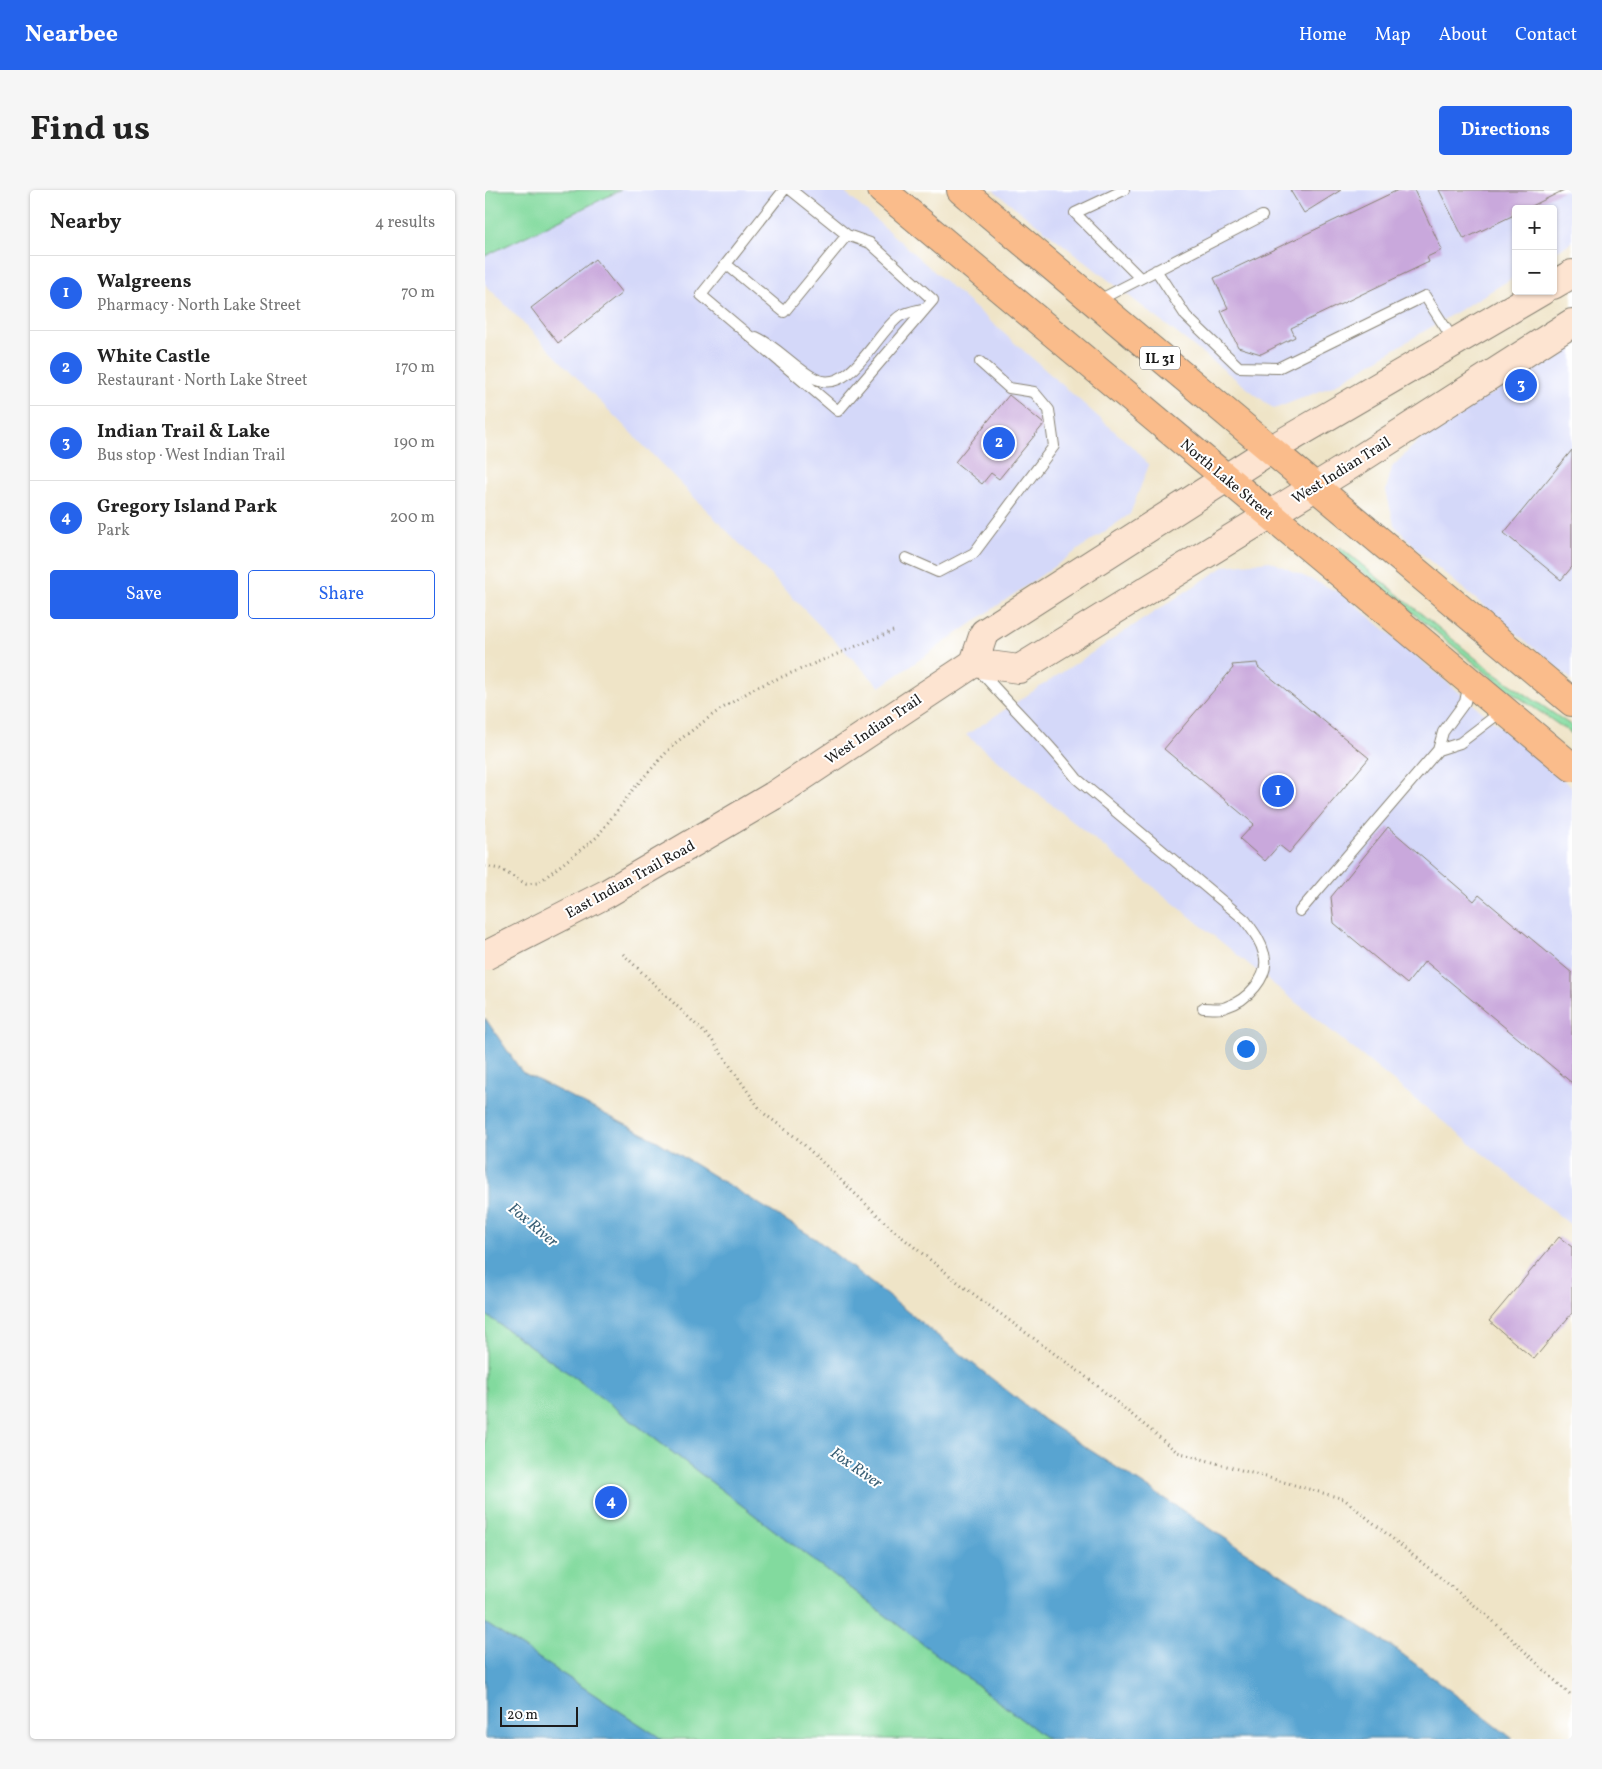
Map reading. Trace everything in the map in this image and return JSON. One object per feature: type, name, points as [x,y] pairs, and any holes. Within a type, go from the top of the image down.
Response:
[{"type":"main road","name":"North Lake Street","points":[[882,190],[1572,767]]},
{"type":"main road","name":"IL 31","points":[[961,190],[1572,702]]},
{"type":"main road","points":[[1557,283],[1572,274]]},
{"type":"main road","points":[[974,663],[984,633],[1270,450],[1535,295]]},
{"type":"main road","name":"West Indian Trail","points":[[773,796],[974,663],[1019,669],[1572,323]]},
{"type":"main road","name":"East Indian Trail Road","points":[[485,956],[606,894],[773,796]]},
{"type":"lane","points":[[784,190],[701,294],[838,410],[933,300],[870,244],[847,235],[791,190]]},
{"type":"lane","points":[[1125,190],[1075,214],[1140,278]]},
{"type":"lane","points":[[1094,302],[1262,216]]},
{"type":"lane","points":[[726,264],[784,312],[847,235]]},
{"type":"lane","points":[[1156,270],[1186,316],[1239,367],[1278,368],[1425,296],[1454,342]]},
{"type":"lane","points":[[742,330],[768,342],[817,380],[834,380],[851,373],[900,316],[926,308]]},
{"type":"lane","points":[[907,558],[938,572],[974,553],[1054,446],[1049,410],[1034,392],[1009,388],[980,362]]},
{"type":"lane","points":[[974,663],[1007,702],[1055,750],[1077,779],[1245,920],[1257,937],[1265,956],[1261,978],[1250,993],[1226,1008],[1203,1008]]},
{"type":"lane","points":[[1300,911],[1438,750],[1443,732],[1465,702],[1469,682]]},
{"type":"lane","points":[[1438,750],[1460,743],[1503,710]]},
{"type":"path","points":[[485,866],[500,868],[526,884],[538,883],[597,837],[635,787],[674,744],[715,712],[755,688],[893,631]]},
{"type":"path","points":[[623,954],[712,1040],[762,1112],[798,1140],[893,1230],[964,1287],[1090,1380],[1177,1452],[1344,1499],[1491,1619],[1572,1697]]},
{"type":"shaded area","points":[[621,190],[842,190],[1138,452],[1149,465],[1130,514],[880,687],[485,284],[485,256]]},
{"type":"shaded area","points":[[993,190],[1572,190],[1572,242],[1557,251],[1557,205],[1512,205],[1512,278],[1333,386],[1274,409]]},
{"type":"shaded area","points":[[1572,343],[1572,680],[1423,555],[1394,525],[1386,490],[1392,467],[1421,438]]},
{"type":"shaded area","points":[[1270,561],[1341,593],[1572,787],[1572,1226],[966,735],[1225,566]]},
{"type":"green space","points":[[485,190],[621,190],[485,256]]},
{"type":"green space","points":[[1340,547],[1490,670],[1572,726],[1572,734],[1501,685],[1337,551]]},
{"type":"green space","points":[[485,1314],[578,1380],[1047,1739],[662,1739],[485,1623]]},
{"type":"water","name":"Fox River","points":[[485,1018],[522,1072],[654,1139],[816,1239],[1044,1420],[1401,1653],[1513,1739],[1047,1739],[578,1380],[485,1314]]},
{"type":"water","points":[[485,1623],[662,1739],[485,1739]]},
{"type":"building","points":[[1290,190],[1341,190],[1304,213]]},
{"type":"building","points":[[1398,190],[1414,190],[1442,250],[1427,257],[1429,262],[1291,328],[1295,337],[1261,354],[1238,347],[1221,311],[1228,308],[1214,278]]},
{"type":"building","points":[[1439,190],[1564,190],[1534,205],[1512,205],[1512,216],[1464,239]]},
{"type":"building","points":[[595,259],[622,293],[558,343],[531,308]]},
{"type":"building","points":[[1009,395],[1044,424],[999,479],[991,473],[982,484],[955,462]]},
{"type":"building","points":[[1572,450],[1572,567],[1561,580],[1504,533]]},
{"type":"building","points":[[1257,663],[1258,667],[1369,758],[1289,853],[1279,845],[1265,861],[1240,839],[1254,824],[1164,749],[1233,668],[1232,665]]},
{"type":"building","points":[[1388,827],[1474,901],[1479,895],[1572,973],[1572,1083],[1425,961],[1407,984],[1334,923],[1331,897]]},
{"type":"building","points":[[1559,1237],[1572,1247],[1572,1313],[1534,1359],[1489,1321]]},
{"type":"place","name":"Indian Trail & Lake","points":[[1521,385]]},
{"type":"place","name":"White Castle","points":[[999,443]]},
{"type":"place","name":"Walgreens","points":[[1278,791]]},
{"type":"place","name":"Gregory Island Park","points":[[611,1502]]}]
